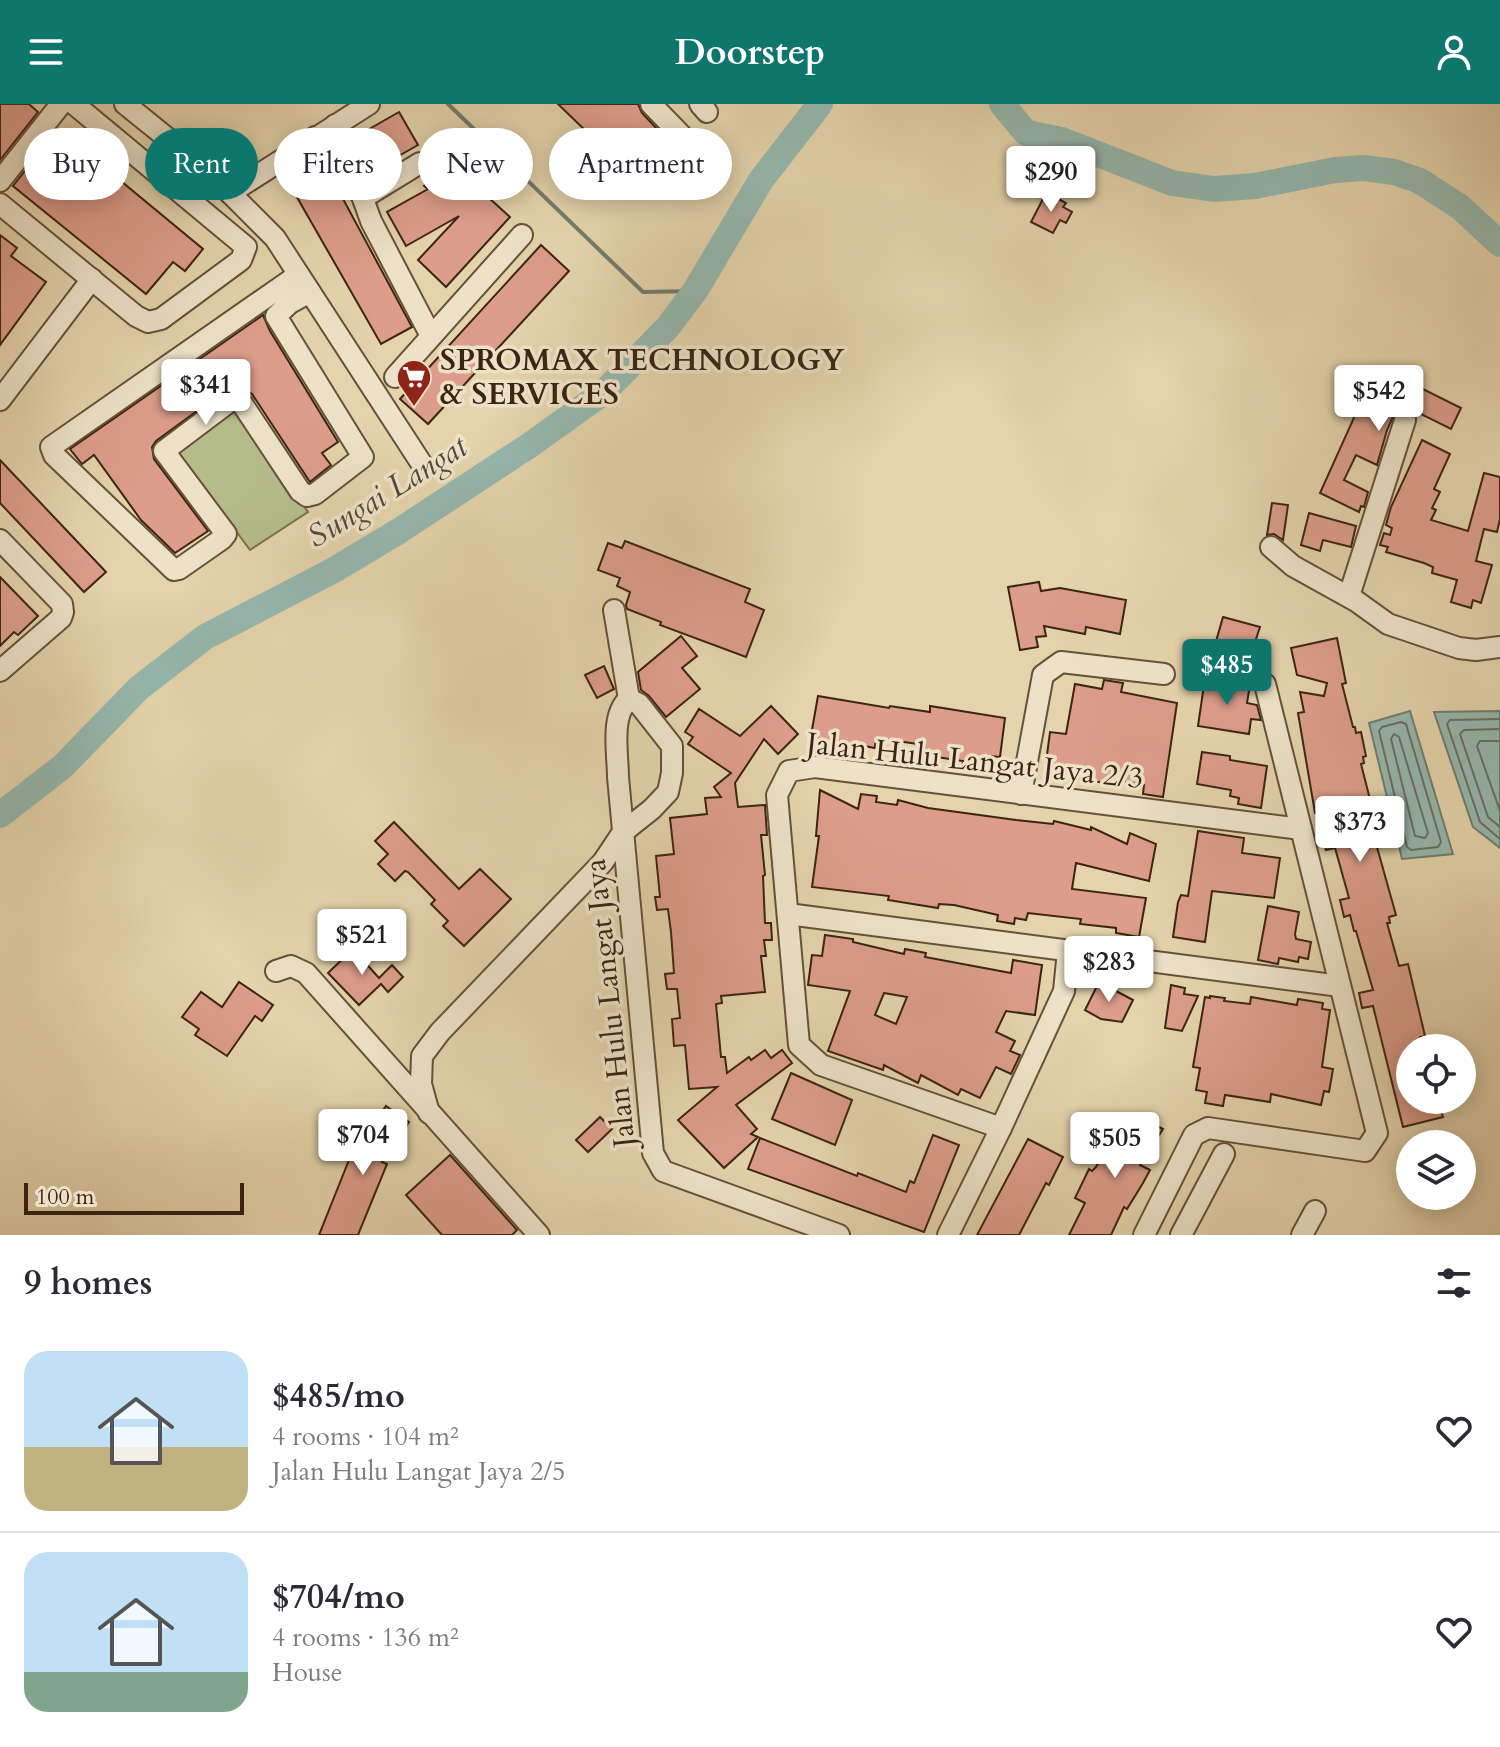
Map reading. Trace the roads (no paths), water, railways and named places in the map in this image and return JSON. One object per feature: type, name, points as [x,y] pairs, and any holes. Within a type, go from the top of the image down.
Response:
[{"type":"street","points":[[0,181],[61,104]]},
{"type":"street","points":[[0,204],[136,316],[148,322],[161,319],[241,260],[246,247],[74,104]]},
{"type":"street","points":[[125,104],[155,128]]},
{"type":"street","points":[[330,128],[369,104]]},
{"type":"street","points":[[651,104],[674,128]]},
{"type":"street","points":[[237,200],[275,238],[425,469]]},
{"type":"street","points":[[364,200],[371,221],[431,336]]},
{"type":"street","points":[[395,377],[522,235]]},
{"type":"street","points":[[0,400],[92,279]]},
{"type":"street","points":[[304,284],[276,316],[363,457],[315,494],[307,496],[300,491],[241,402],[236,398],[229,402],[164,451],[226,534],[174,570],[54,455],[51,447],[304,284]]},
{"type":"street","points":[[1349,596],[1405,420]]},
{"type":"street","points":[[0,540],[62,604],[63,612],[61,618],[0,671]]},
{"type":"street","points":[[1271,547],[1293,566],[1349,596],[1388,624],[1459,648],[1476,650],[1500,647]]},
{"type":"street","points":[[429,1113],[421,1084],[422,1056],[440,1032],[603,862],[623,832],[668,792],[672,746],[639,704],[629,699],[614,610]]},
{"type":"street","points":[[1021,794],[1043,675],[1061,662],[1164,674]]},
{"type":"street","points":[[1144,1235],[1194,1135],[1208,1128],[1365,1151],[1377,1133],[1265,684]]},
{"type":"street","name":"Jalan Hulu Langat Jaya","points":[[629,699],[621,709],[618,729],[623,832],[653,1153],[663,1171],[839,1235]]},
{"type":"street","name":"Jalan Hulu Langat Jaya 2/3","points":[[788,914],[777,795],[789,771],[815,767],[1301,829]]},
{"type":"street","points":[[1001,1128],[821,1065],[799,1045],[788,914],[1340,986]]},
{"type":"street","points":[[948,1235],[1064,991],[1068,951]]},
{"type":"street","points":[[276,971],[291,966],[306,973],[539,1235]]},
{"type":"street","points":[[1181,1235],[1224,1154]]},
{"type":"street","points":[[1302,1235],[1315,1211]]},
{"type":"water","points":[[1410,711],[1453,854],[1402,859],[1369,723]]},
{"type":"water","points":[[1500,711],[1500,848],[1473,827],[1434,712]]},
{"type":"waterway","points":[[448,104],[643,292],[695,291]]},
{"type":"waterway","name":"Sungai Langat","points":[[0,815],[62,767],[139,688],[205,637],[334,570],[399,531],[604,392],[667,328],[695,291],[761,180],[820,104]]},
{"type":"waterway","name":"Sungai Langat","points":[[1002,104],[1026,133],[1062,140],[1172,183],[1214,189],[1255,186],[1335,170],[1364,168],[1394,172],[1420,181],[1460,207],[1500,244]]},
{"type":"place","name":"SPROMAX TECHNOLOGY & SERVICES","points":[[414,408]]}]
